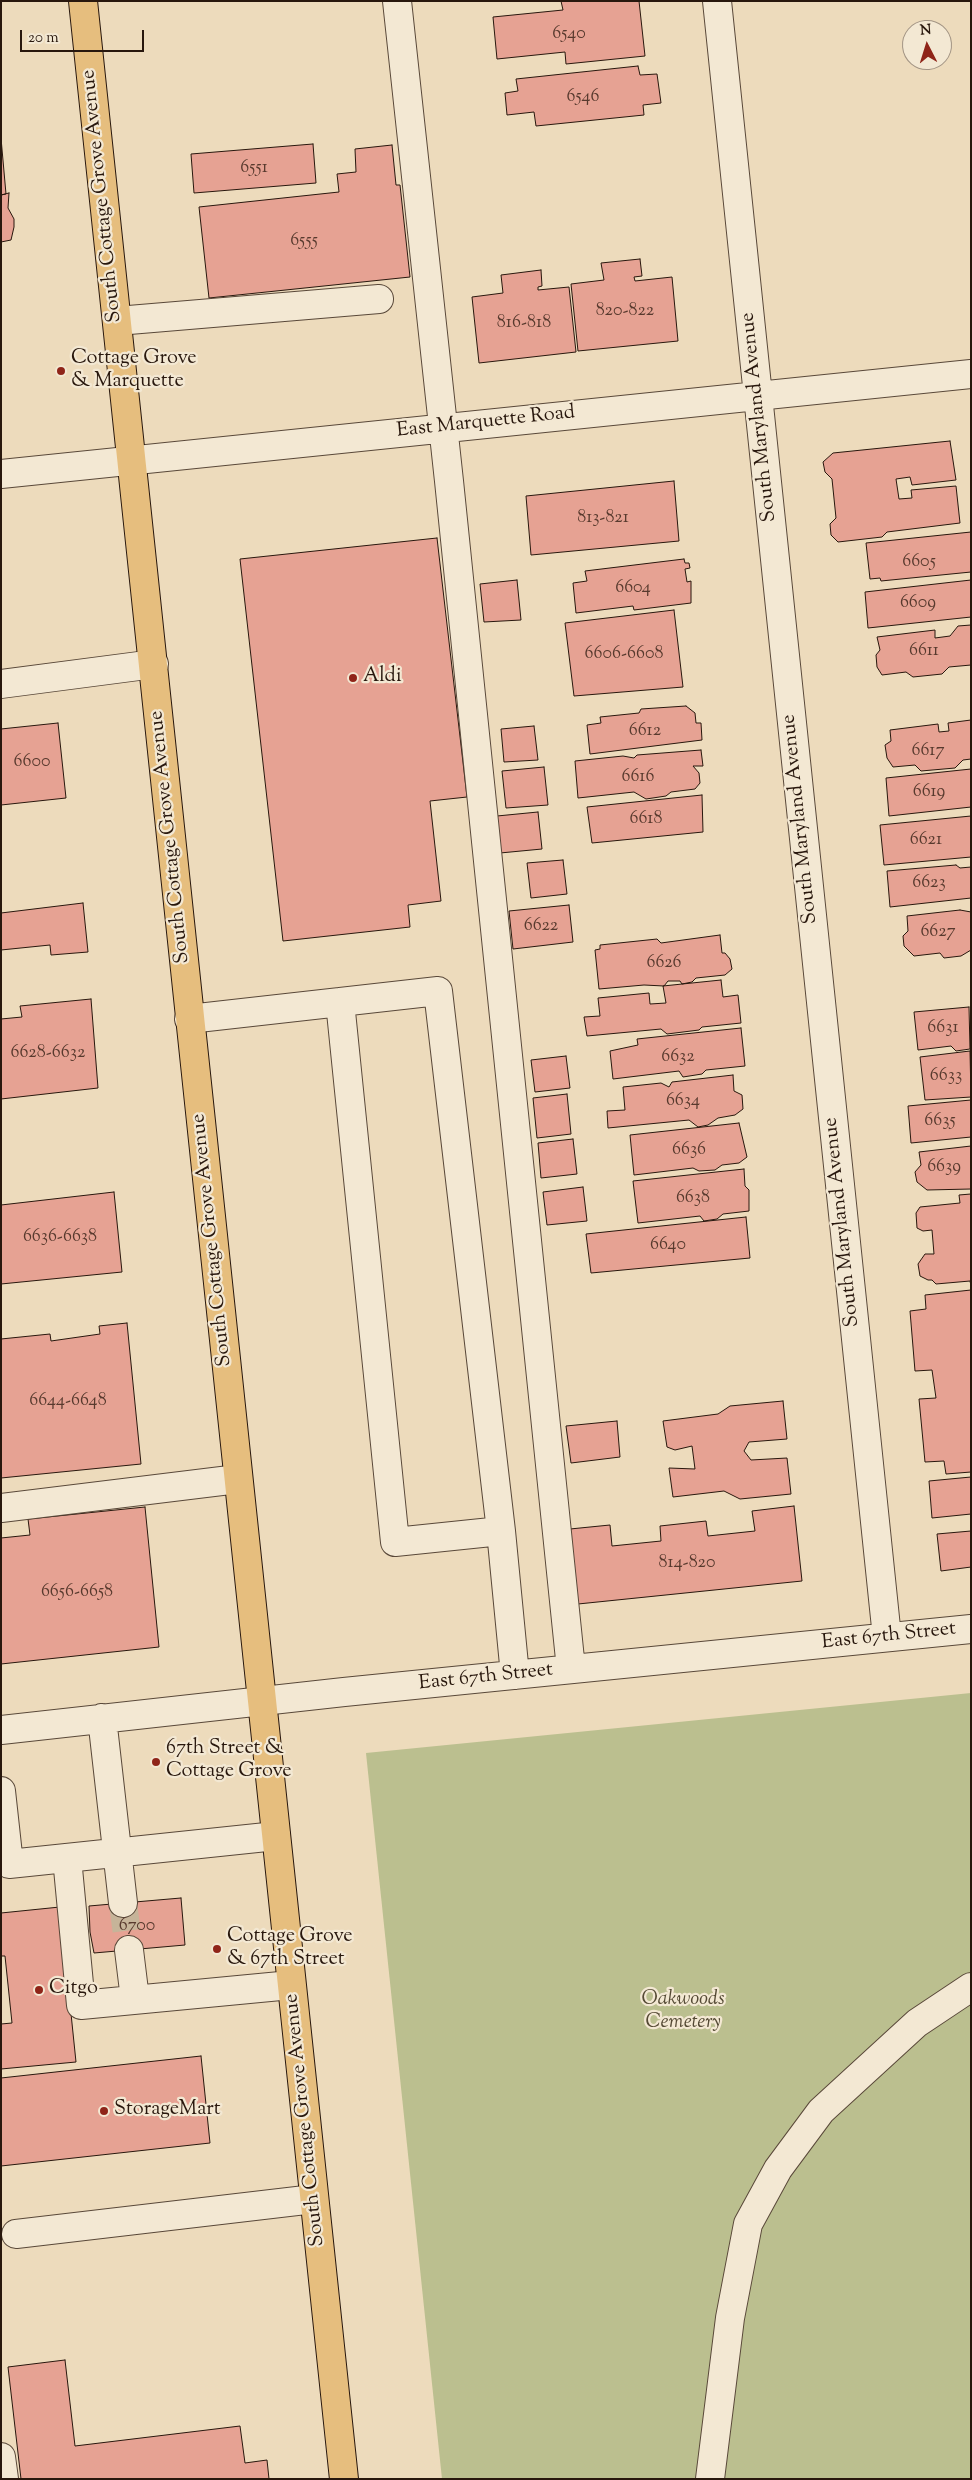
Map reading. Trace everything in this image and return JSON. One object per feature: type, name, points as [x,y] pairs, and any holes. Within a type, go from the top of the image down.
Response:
[{"type":"main road","name":"South Cottage Grove Avenue","points":[[83,1],[344,2479]]},
{"type":"street","points":[[397,1],[443,427],[571,1669]]},
{"type":"street","name":"South Maryland Avenue","points":[[716,1],[886,1637]]},
{"type":"street","points":[[116,322],[378,299]]},
{"type":"street","name":"East Marquette Road","points":[[1,474],[131,459],[971,374]]},
{"type":"street","points":[[1,684],[154,664]]},
{"type":"street","points":[[189,1019],[438,990],[501,1531],[515,1675]]},
{"type":"street","points":[[340,1002],[395,1542],[501,1531]]},
{"type":"street","points":[[1,1508],[238,1479]]},
{"type":"street","name":"East 67th Street","points":[[1,1730],[262,1700],[971,1629]]},
{"type":"street","points":[[102,1718],[123,1903]]},
{"type":"street","points":[[1,1791],[9,1864],[276,1836]]},
{"type":"street","points":[[67,1858],[81,2005],[292,1985]]},
{"type":"street","points":[[129,1950],[135,1999]]},
{"type":"street","points":[[710,2479],[730,2318],[748,2224],[778,2169],[821,2111],[917,2023],[971,1987]]},
{"type":"street","points":[[16,2234],[314,2199]]},
{"type":"street","points":[[1,2457],[4,2479]]},
{"type":"green space","name":"Oakwoods Cemetery","points":[[971,1693],[971,2479],[442,2479],[366,1753]]},
{"type":"building","points":[[561,1],[639,1],[645,56],[566,64],[565,52],[497,59],[493,17],[563,10]]},
{"type":"building","points":[[638,66],[640,75],[657,74],[661,103],[643,105],[644,115],[536,126],[534,112],[507,115],[505,93],[518,91],[516,79]]},
{"type":"building","points":[[1,138],[6,194],[1,195]]},
{"type":"building","points":[[313,144],[316,183],[194,193],[191,154]]},
{"type":"building","points":[[392,145],[396,185],[400,185],[410,277],[209,298],[199,207],[339,192],[337,174],[356,172],[355,149]]},
{"type":"building","points":[[9,193],[8,208],[14,219],[14,227],[11,240],[1,242],[1,195]]},
{"type":"building","points":[[640,259],[642,276],[634,277],[635,281],[672,277],[678,341],[578,351],[571,284],[604,280],[601,263]]},
{"type":"building","points":[[541,270],[542,286],[538,287],[538,290],[569,287],[576,352],[479,363],[472,297],[503,293],[501,275]]},
{"type":"building","points":[[950,441],[956,480],[912,485],[910,477],[896,479],[899,499],[912,498],[911,490],[956,486],[960,523],[887,532],[882,537],[838,542],[831,535],[830,524],[836,518],[832,479],[825,472],[823,462],[833,453]]},
{"type":"building","points":[[674,481],[679,541],[531,555],[526,496]]},
{"type":"building","points":[[971,532],[971,572],[881,581],[880,578],[870,579],[866,543]]},
{"type":"building","name":"Aldi","points":[[437,538],[467,797],[430,801],[441,901],[408,905],[410,927],[283,941],[240,559]]},
{"type":"building","points":[[684,559],[685,563],[689,563],[690,568],[685,569],[687,582],[691,581],[691,603],[634,610],[633,606],[576,613],[573,583],[587,581],[585,571]]},
{"type":"building","points":[[517,580],[521,620],[484,622],[480,584]]},
{"type":"building","points":[[971,580],[971,617],[868,628],[865,592]]},
{"type":"building","points":[[674,610],[683,687],[574,696],[565,623]]},
{"type":"building","points":[[971,625],[971,665],[949,667],[942,674],[913,677],[906,672],[882,675],[877,667],[876,655],[880,650],[877,637],[935,630],[935,638],[950,636],[958,626]]},
{"type":"building","points":[[686,706],[695,713],[696,723],[701,723],[702,740],[590,754],[587,725],[601,723],[600,717],[639,713],[641,709]]},
{"type":"building","points":[[971,720],[971,759],[963,760],[955,768],[921,771],[915,765],[893,767],[887,758],[885,745],[891,741],[890,730],[938,724],[939,732],[949,731],[948,723]]},
{"type":"building","points":[[58,723],[66,798],[1,805],[1,729]]},
{"type":"building","points":[[534,726],[538,760],[504,762],[501,729]]},
{"type":"building","points":[[701,750],[703,766],[693,766],[699,773],[700,783],[695,789],[671,792],[666,796],[646,799],[634,792],[578,798],[575,761],[623,756],[634,758],[637,755]]},
{"type":"building","points":[[544,767],[548,805],[506,808],[502,771]]},
{"type":"building","points":[[971,769],[971,807],[889,816],[886,778]]},
{"type":"building","points":[[702,795],[703,832],[592,843],[587,807]]},
{"type":"building","points":[[538,812],[542,849],[500,853],[497,816]]},
{"type":"building","points":[[971,816],[971,857],[884,865],[880,825]]},
{"type":"building","points":[[563,860],[567,894],[531,898],[527,863]]},
{"type":"building","points":[[956,865],[960,868],[971,867],[971,898],[890,907],[887,871]]},
{"type":"building","points":[[83,903],[88,952],[51,955],[50,945],[1,950],[1,913]]},
{"type":"building","points":[[569,905],[573,942],[513,949],[509,911]]},
{"type":"building","points":[[960,910],[971,912],[971,950],[961,956],[944,958],[940,953],[914,956],[904,946],[903,936],[908,931],[907,916]]},
{"type":"building","points":[[720,935],[722,953],[725,953],[730,959],[732,969],[725,975],[696,978],[692,982],[682,984],[680,981],[668,981],[664,986],[644,985],[599,989],[595,950],[600,949],[600,945],[657,939],[661,943]]},
{"type":"building","points":[[721,980],[723,997],[738,995],[741,1023],[702,1027],[699,1030],[667,1034],[661,1029],[587,1036],[584,1017],[600,1016],[598,998],[649,993],[650,1004],[666,1003],[663,986]]},
{"type":"building","points":[[91,999],[98,1088],[1,1099],[1,1019],[22,1017],[20,1006]]},
{"type":"building","points":[[969,1007],[970,1049],[956,1051],[951,1046],[918,1050],[914,1012]]},
{"type":"building","points":[[741,1028],[745,1066],[706,1070],[702,1074],[683,1077],[679,1071],[613,1079],[610,1051],[638,1045],[637,1039]]},
{"type":"building","points":[[970,1051],[971,1097],[925,1100],[920,1057]]},
{"type":"building","points":[[566,1056],[570,1088],[535,1092],[531,1060]]},
{"type":"building","points":[[733,1075],[734,1091],[742,1095],[743,1109],[735,1115],[718,1118],[708,1125],[698,1127],[689,1120],[608,1128],[607,1111],[625,1110],[623,1087],[661,1083],[669,1087],[672,1082]]},
{"type":"building","points":[[567,1094],[571,1134],[537,1138],[533,1098]]},
{"type":"building","points":[[971,1100],[971,1137],[911,1143],[908,1106]]},
{"type":"building","points":[[739,1123],[747,1157],[739,1163],[722,1165],[715,1170],[699,1171],[693,1168],[634,1175],[630,1135]]},
{"type":"building","points":[[573,1139],[577,1174],[541,1178],[538,1143]]},
{"type":"building","points":[[971,1146],[971,1189],[927,1190],[917,1182],[915,1172],[921,1165],[919,1152]]},
{"type":"building","points":[[744,1169],[745,1186],[749,1190],[749,1211],[723,1214],[717,1219],[704,1221],[700,1216],[638,1223],[633,1181]]},
{"type":"building","points":[[583,1187],[587,1221],[547,1225],[543,1192]]},
{"type":"building","points":[[114,1192],[122,1272],[1,1284],[1,1205]]},
{"type":"building","points":[[971,1194],[971,1286],[970,1281],[936,1284],[932,1280],[920,1276],[918,1264],[925,1254],[934,1254],[932,1230],[923,1231],[917,1228],[916,1213],[920,1207],[960,1203],[959,1195]]},
{"type":"building","points":[[746,1217],[750,1258],[591,1273],[586,1234]]},
{"type":"building","points":[[971,1290],[971,1472],[946,1474],[944,1461],[925,1462],[919,1399],[936,1398],[932,1370],[915,1371],[910,1311],[926,1309],[925,1295]]},
{"type":"building","points":[[127,1323],[141,1464],[1,1478],[1,1339],[50,1334],[51,1341],[100,1334],[99,1326]]},
{"type":"building","points":[[783,1401],[787,1439],[749,1442],[744,1451],[751,1460],[787,1458],[791,1494],[740,1499],[724,1491],[673,1497],[669,1468],[695,1469],[692,1446],[675,1450],[667,1447],[663,1421],[718,1414],[730,1406]]},
{"type":"building","points":[[617,1421],[620,1457],[571,1463],[566,1426]]},
{"type":"building","points":[[971,1477],[971,1514],[932,1518],[929,1481]]},
{"type":"building","points":[[794,1506],[802,1581],[578,1604],[570,1529],[610,1525],[612,1546],[661,1541],[660,1526],[706,1521],[708,1536],[755,1531],[752,1511]]},
{"type":"building","points":[[145,1507],[159,1647],[1,1664],[1,1538],[30,1535],[28,1519]]},
{"type":"building","points":[[971,1531],[971,1567],[941,1571],[937,1534]]},
{"type":"building","name":"Citgo","points":[[181,1898],[185,1945],[94,1953],[90,1932],[89,1906]]},
{"type":"building","name":"Citgo","points":[[60,1907],[76,2062],[1,2069],[1,2024],[12,2023],[5,1956],[1,1956],[1,1913]]},
{"type":"building","name":"StorageMart","points":[[201,2056],[210,2143],[1,2166],[1,2078]]},
{"type":"building","points":[[65,2360],[75,2446],[240,2426],[245,2463],[267,2460],[269,2479],[21,2479],[8,2367]]},
{"type":"tunnel","points":[[123,1903],[129,1950]]},
{"type":"place","name":"Cottage Grove & Marquette","points":[[61,371]]},
{"type":"place","name":"Aldi","points":[[353,678]]},
{"type":"place","name":"67th Street & Cottage Grove","points":[[156,1762]]},
{"type":"place","name":"Cottage Grove & 67th Street","points":[[217,1949]]},
{"type":"place","name":"Citgo","points":[[39,1990]]},
{"type":"place","name":"StorageMart","points":[[104,2111]]}]
